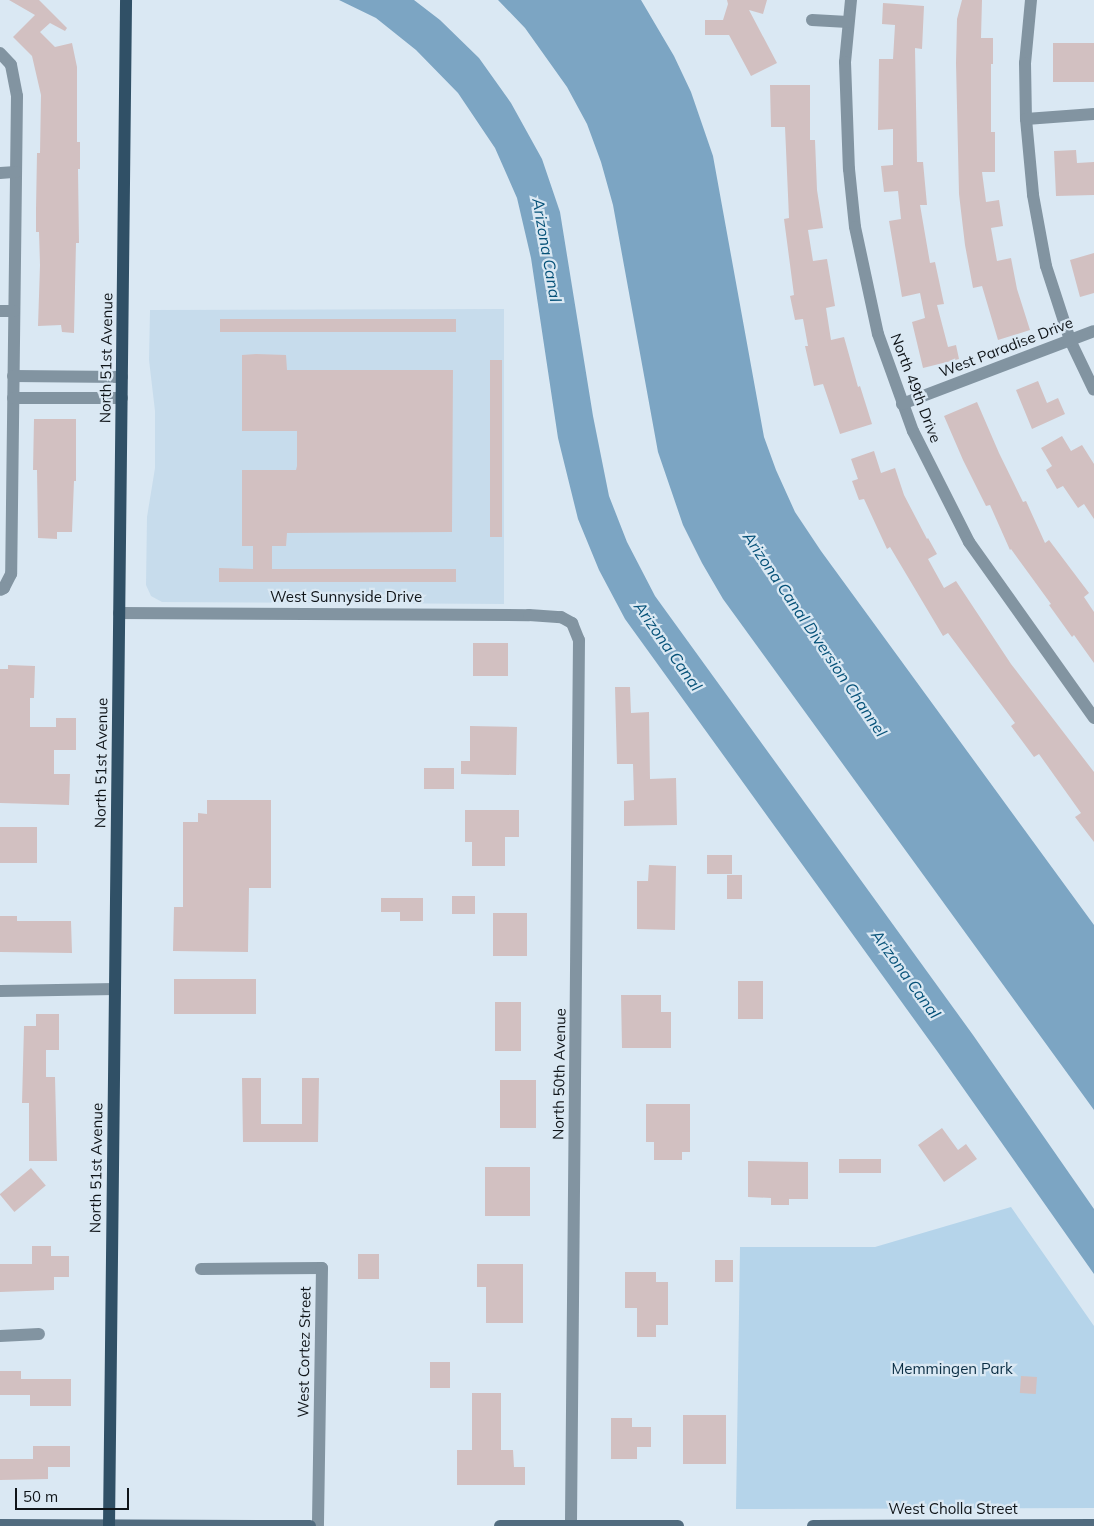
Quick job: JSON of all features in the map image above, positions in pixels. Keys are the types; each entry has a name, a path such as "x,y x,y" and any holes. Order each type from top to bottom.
{"main road":[{"name":"North 51st Avenue","path":"109,1526 126,0"}],"street":[{"name":"North 49th Drive","path":"851,0 845,62 846,112 855,228 878,334 902,404 932,470 969,542 1094,718"},
{"path":"1031,0 1025,64 1026,119 1033,195 1046,266 1070,340 1094,390"},
{"path":"812,20 848,22"},
{"path":"0,53 11,66 17,96 13,398 6,444 11,574 2,589"},
{"path":"1026,119 1094,114"},
{"path":"0,173 16,172"},
{"path":"0,310 14,311"},
{"name":"West Paradise Drive","path":"902,404 1094,330"},
{"path":"13,376 122,377"},
{"path":"13,398 122,398"},
{"name":"West Sunnyside Drive","path":"119,613 504,614 561,617 572,623"},
{"name":"North 50th Avenue","path":"571,1526 579,640 572,623"},
{"path":"0,990 114,989"},
{"name":"West Cortez Street","path":"201,1269 322,1268 318,1526"},
{"path":"0,1336 39,1334"},
{"name":"West Cholla Street","path":"813,1526 1094,1525"},
{"path":"0,1526 310,1526"},
{"path":"500,1526 678,1526"}],"shaded area":[{"path":"504,309 504,604 162,602 151,596 146,585 147,517 155,468 155,411 149,360 150,310"}],"green space":[{"name":"Memmingen Park","path":"1011,1207 1094,1326 1094,1508 736,1509 740,1247 875,1247"}],"water":[{"name":"Arizona Canal","path":"339,0 414,0 440,20 479,58 511,103 542,159 560,212 593,416 609,496 627,542 655,596 973,1035 1094,1209 1094,1274 937,1051 625,619 599,570 578,519 558,438 531,258 517,198 495,148 458,93 416,50 376,18"},
{"name":"Arizona Canal Diversion Channel","path":"498,0 641,0 674,56 691,92 713,156 764,437 776,470 795,512 821,551 1094,925 1094,1110 723,599 702,563 683,525 658,452 613,205 601,162 587,124 567,87 525,28"}],"building":[{"path":"9,0 39,0 67,28 65,31 50,23 40,32 55,47 72,43 77,67 77,142 80,142 80,169 78,169 79,243 76,243 74,333 62,332 61,325 38,326 40,265 39,232 36,232 36,209 37,153 40,153 41,95 32,56 13,37 35,15"},
{"path":"727,0 767,0 763,14 749,10 777,63 751,76 729,35 705,35 705,20 723,20 728,4"},
{"path":"962,0 982,0 981,38 993,38 991,132 995,132 995,172 982,172 986,202 999,200 1003,226 991,228 997,261 1011,258 1017,289 1030,330 998,340 982,286 973,288 965,245 959,194 956,63 957,19"},
{"path":"883,3 924,6 922,49 915,48 917,162 923,162 927,205 920,205 930,263 935,262 944,304 937,305 948,347 956,345 959,359 923,368 912,322 925,318 920,293 902,297 889,221 901,219 898,191 884,192 881,166 893,165 893,129 878,130 879,59 893,59 895,25 882,24"},
{"path":"1053,43 1094,43 1094,82 1053,82"},
{"path":"770,85 810,85 810,140 815,140 817,190 823,228 808,230 813,261 827,259 835,306 826,308 831,340 844,337 858,387 860,386 872,424 840,434 823,384 814,386 805,346 808,346 803,319 795,320 790,296 794,295 784,219 789,218 785,127 771,127"},
{"path":"1076,150 1077,163 1094,162 1094,195 1056,196 1054,151"},
{"path":"1094,253 1094,293 1080,297 1070,260"},
{"path":"220,319 456,319 456,332 220,332"},
{"path":"242,355 286,355 287,370 453,370 452,532 287,533 286,546 272,546 272,569 456,569 456,582 219,582 219,568 253,569 253,546 242,546 242,470 296,470 297,466 297,431 242,431"},
{"path":"490,360 502,360 502,537 490,537"},
{"path":"1038,381 1047,403 1058,398 1065,414 1032,429 1016,390"},
{"path":"977,402 999,453 1023,502 1026,501 1045,543 1049,540 1089,593 1084,597 1094,612 1094,663 1074,635 1072,637 1049,605 1051,604 1010,550 990,505 986,506 963,460 944,416"},
{"path":"34,419 76,419 76,481 74,481 72,532 57,532 57,539 38,538 37,470 33,470"},
{"path":"1062,436 1071,451 1082,445 1094,464 1094,519 1084,504 1078,508 1063,486 1057,489 1046,470 1052,466 1041,448"},
{"path":"874,451 881,473 895,468 904,495 937,554 928,559 944,588 956,581 1011,664 1094,772 1094,842 1075,817 1081,813 1039,754 1034,757 1011,726 1015,723 948,633 943,636 890,547 887,549 864,499 859,500 852,481 858,479 851,459"},
{"path":"473,643 508,643 508,676 473,676"},
{"path":"8,665 35,666 34,698 30,698 30,727 56,727 56,718 76,718 76,750 54,750 54,774 70,774 69,805 0,803 0,669 8,669"},
{"path":"615,687 630,687 631,713 649,712 650,779 676,778 677,825 624,826 624,801 634,800 633,764 617,764"},
{"path":"470,726 517,727 516,775 461,774 461,761 470,761"},
{"path":"424,768 454,768 454,789 424,789"},
{"path":"207,800 271,800 271,888 249,888 248,952 173,951 174,907 183,907 183,822 198,822 198,813 207,814"},
{"path":"465,810 519,810 519,837 505,837 505,866 472,866 472,842 465,842"},
{"path":"0,827 37,827 37,863 0,863"},
{"path":"707,855 732,855 732,874 707,874"},
{"path":"649,865 676,866 675,930 637,929 637,881 648,881"},
{"path":"727,875 742,875 742,899 727,899"},
{"path":"452,896 475,896 475,914 452,914"},
{"path":"381,898 423,898 423,921 400,921 400,912 381,912"},
{"path":"493,913 527,913 527,956 493,956"},
{"path":"0,916 17,916 17,921 71,921 72,953 0,952"},
{"path":"174,979 256,979 256,1014 174,1014"},
{"path":"738,981 763,981 763,1019 738,1019"},
{"path":"621,995 661,995 661,1012 671,1012 671,1048 622,1048"},
{"path":"495,1002 521,1002 521,1051 495,1051"},
{"path":"36,1014 59,1014 59,1050 46,1050 46,1077 55,1077 57,1161 29,1161 29,1103 22,1103 24,1026 36,1026"},
{"path":"242,1078 261,1078 261,1124 302,1124 302,1078 319,1078 318,1142 243,1142"},
{"path":"500,1080 536,1080 536,1128 500,1128"},
{"path":"646,1104 690,1104 690,1152 682,1152 682,1160 654,1160 654,1142 646,1142"},
{"path":"942,1128 958,1150 966,1144 977,1159 944,1182 918,1145"},
{"path":"839,1159 881,1159 881,1173 839,1173"},
{"path":"748,1161 808,1162 808,1199 789,1199 789,1205 771,1205 771,1198 748,1197"},
{"path":"485,1167 530,1167 530,1216 485,1216"},
{"path":"31,1168 46,1186 14,1212 0,1194"},
{"path":"32,1246 51,1246 51,1256 69,1256 69,1277 54,1277 54,1290 0,1292 0,1264 32,1264"},
{"path":"358,1254 379,1254 379,1279 358,1279"},
{"path":"715,1260 733,1260 733,1282 715,1282"},
{"path":"477,1264 523,1264 523,1323 486,1323 486,1287 477,1287"},
{"path":"625,1272 656,1272 656,1282 668,1282 668,1325 656,1325 656,1337 637,1337 637,1308 625,1308"},
{"path":"430,1362 450,1362 450,1388 430,1388"},
{"path":"0,1371 21,1371 21,1379 71,1379 71,1406 30,1406 30,1395 0,1395"},
{"path":"1021,1376 1037,1377 1036,1394 1020,1393"},
{"path":"472,1393 501,1393 501,1450 513,1450 514,1467 525,1467 525,1485 457,1485 457,1450 472,1450"},
{"path":"683,1415 726,1415 726,1464 683,1464"},
{"path":"611,1418 632,1418 632,1427 651,1427 651,1447 637,1447 637,1459 611,1459"},
{"path":"33,1446 70,1446 70,1467 48,1467 48,1479 0,1480 0,1459 33,1459"}]}
